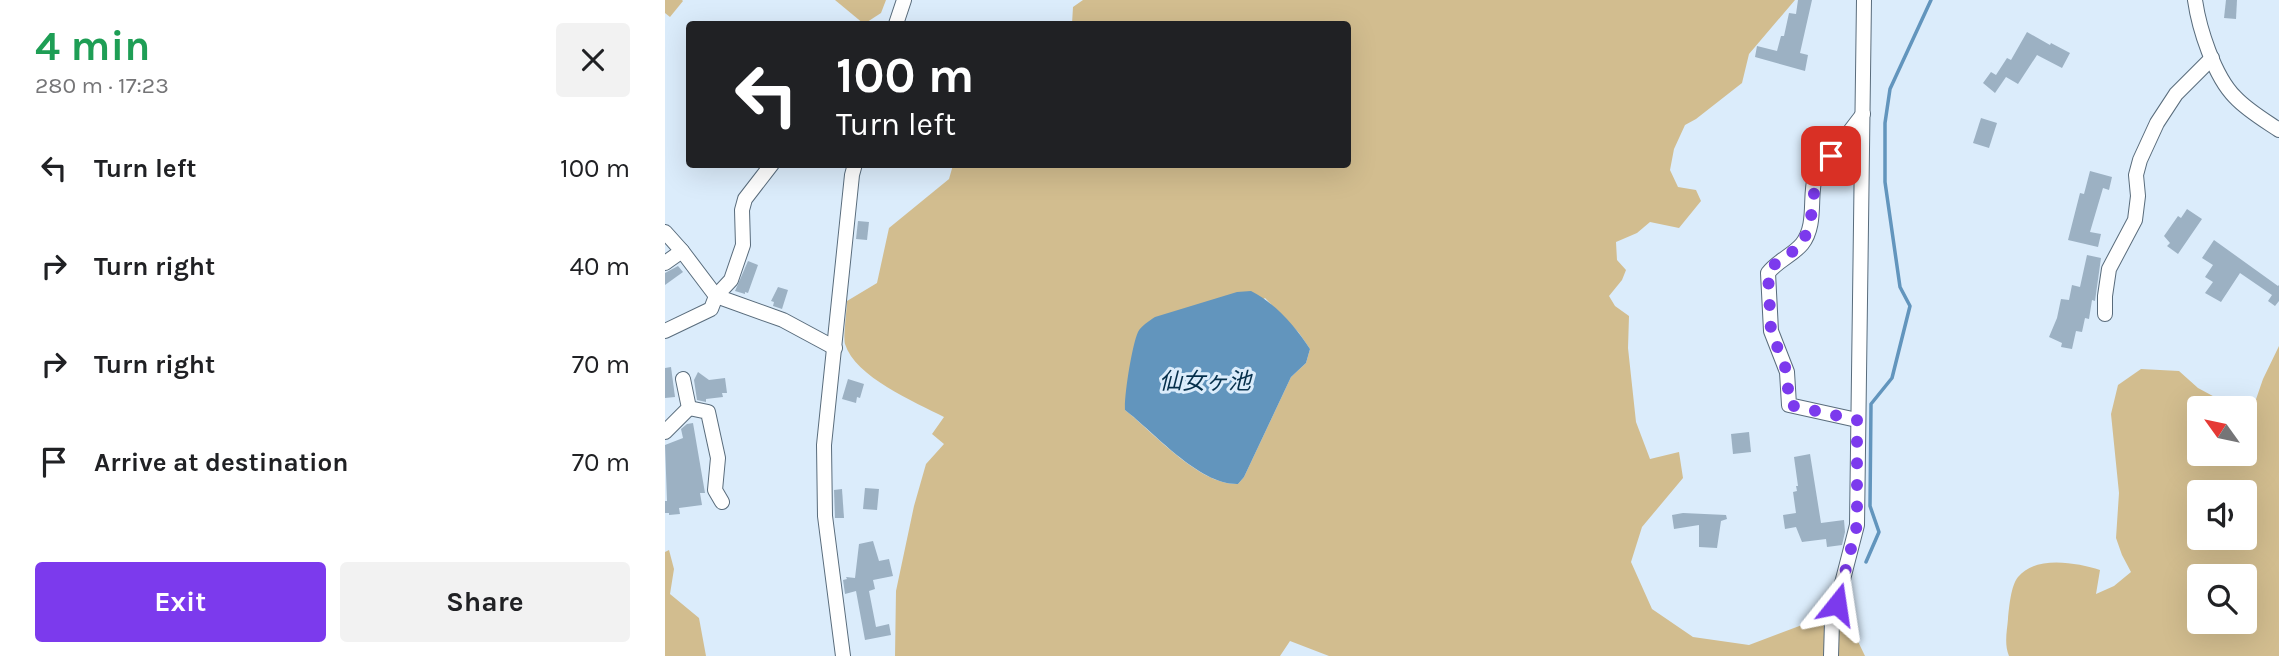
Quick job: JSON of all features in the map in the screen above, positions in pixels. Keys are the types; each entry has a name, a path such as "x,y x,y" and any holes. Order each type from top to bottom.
{"street":[{"path":"897,21 904,0"},
{"path":"1831,656 1832,622 1857,525 1864,0"},
{"path":"2196,0 2197,13 2212,58 2233,95 2279,130"},
{"path":"2105,314 2109,269 2135,219 2138,197 2136,175 2140,160 2176,94 2212,58"},
{"path":"1857,420 1789,411 1787,372 1771,331 1768,273 1775,264 1803,244 1813,209 1815,177 1863,114"},
{"path":"665,331 711,309 716,296 731,280 743,245 742,209 745,199 769,168"},
{"path":"843,656 825,516 824,445 854,168"},
{"path":"665,232 716,296 783,320 835,348"},
{"path":"665,263 682,251"},
{"path":"683,379 689,408"},
{"path":"665,432 689,408"},
{"path":"689,408 708,412 718,458 715,489 722,502"}],"shaded area":[{"path":"665,0 683,1 670,17 665,13"},
{"path":"835,0 886,0 881,13 869,21 860,21"},
{"path":"1083,0 1795,0 1749,54 1742,83 1685,125 1674,149 1670,170 1678,187 1696,190 1701,201 1679,228 1650,222 1637,233 1616,242 1617,260 1626,270 1622,280 1609,296 1615,306 1629,316 1628,348 1636,422 1650,459 1679,452 1683,478 1642,527 1631,562 1652,609 1693,637 1749,645 1810,622 1852,629 1865,656 1329,656 1290,641 1280,656 895,656 896,591 926,464 944,444 932,434 944,417 873,378 851,356 845,344 847,301 877,283 889,228 949,179 952,168 1351,168 1351,21 1072,21 1073,7","holes":["1265,298 1299,333 1310,349 1306,363 1291,377 1244,477 1238,484 1223,482 1193,467 1125,410"]},
{"path":"2279,346 2279,656 2009,656 2006,638 2011,597 2018,577 2026,570 2046,563 2057,563 2100,570 2096,594 2114,586 2131,572 2116,538 2119,493 2111,414 2118,385 2141,369 2179,371 2198,388 2213,396 2187,396 2187,466 2257,466 2257,396"},
{"path":"669,550 674,569 670,594 699,618 706,656 665,656 665,552"}],"water":[{"name":"仙女ヶ池","path":"1251,291 1284,316 1310,349 1306,363 1291,377 1244,477 1238,484 1223,482 1193,467 1125,410 1125,403 1133,348 1143,326 1155,317 1237,292"}],"building":[{"path":"1798,0 1812,0 1800,53 1808,55 1805,71 1755,57 1757,46 1777,51 1781,36 1784,36 1789,13 1796,14"},
{"path":"2226,0 2237,0 2236,19 2224,18"},
{"path":"2027,32 2070,53 2062,68 2037,55 2018,84 2006,77 1995,93 1983,83 1991,72 1996,75 2007,58 2011,60"},
{"path":"1981,118 1997,123 1989,148 1973,143"},
{"path":"2090,171 2112,177 2109,190 2103,188 2090,232 2101,234 2098,247 2068,240 2080,193 2084,194"},
{"path":"2187,209 2202,219 2178,254 2167,246 2170,243 2164,236 2178,216 2181,218"},
{"path":"858,221 869,222 867,240 856,239"},
{"path":"2214,240 2279,285 2279,301 2275,306 2268,301 2272,295 2240,273 2221,302 2205,293 2213,282 2205,277 2213,265 2202,258"},
{"path":"2087,255 2101,258 2095,301 2092,300 2089,319 2085,318 2082,332 2076,331 2072,349 2061,347 2062,343 2049,337 2061,299 2069,300 2072,285 2080,287"},
{"path":"748,261 758,265 748,293 745,294 735,291"},
{"path":"678,266 683,272 665,285 665,273"},
{"path":"778,287 788,290 782,309 773,306 774,302 771,301"},
{"path":"671,367 675,397 665,398 665,368"},
{"path":"698,372 709,380 725,378 727,393 722,393 723,397 706,399 706,402 697,400 694,380"},
{"path":"848,379 864,384 856,403 842,399"},
{"path":"693,423 705,493 700,493 702,505 679,508 680,514 669,515 665,513 665,445 683,438 681,429"},
{"path":"1749,432 1751,452 1733,454 1731,434"},
{"path":"1810,454 1821,523 1844,520 1842,545 1827,547 1826,539 1802,542 1796,527 1785,529 1783,515 1796,513 1793,492 1797,491 1798,486 1794,457"},
{"path":"865,488 879,489 877,510 863,509"},
{"path":"842,489 844,518 835,518 834,490"},
{"path":"1672,515 1726,515 1727,519 1721,521 1717,548 1699,547 1699,525 1674,529"},
{"path":"873,541 879,561 889,559 893,576 873,580 875,589 869,591 876,627 889,624 891,635 865,640 856,591 845,594 843,580 847,579 846,577 855,578 859,544"}],"waterway":[{"path":"1866,562 1879,532 1870,506 1871,404 1892,378 1910,306 1900,287 1885,182 1885,123 1890,89 1931,0"}],"route":[{"path":"1831,156 1815,177 1813,209 1803,244 1775,264 1768,273 1771,331 1787,372 1789,405 1857,420 1857,525 1837,604"}]}
